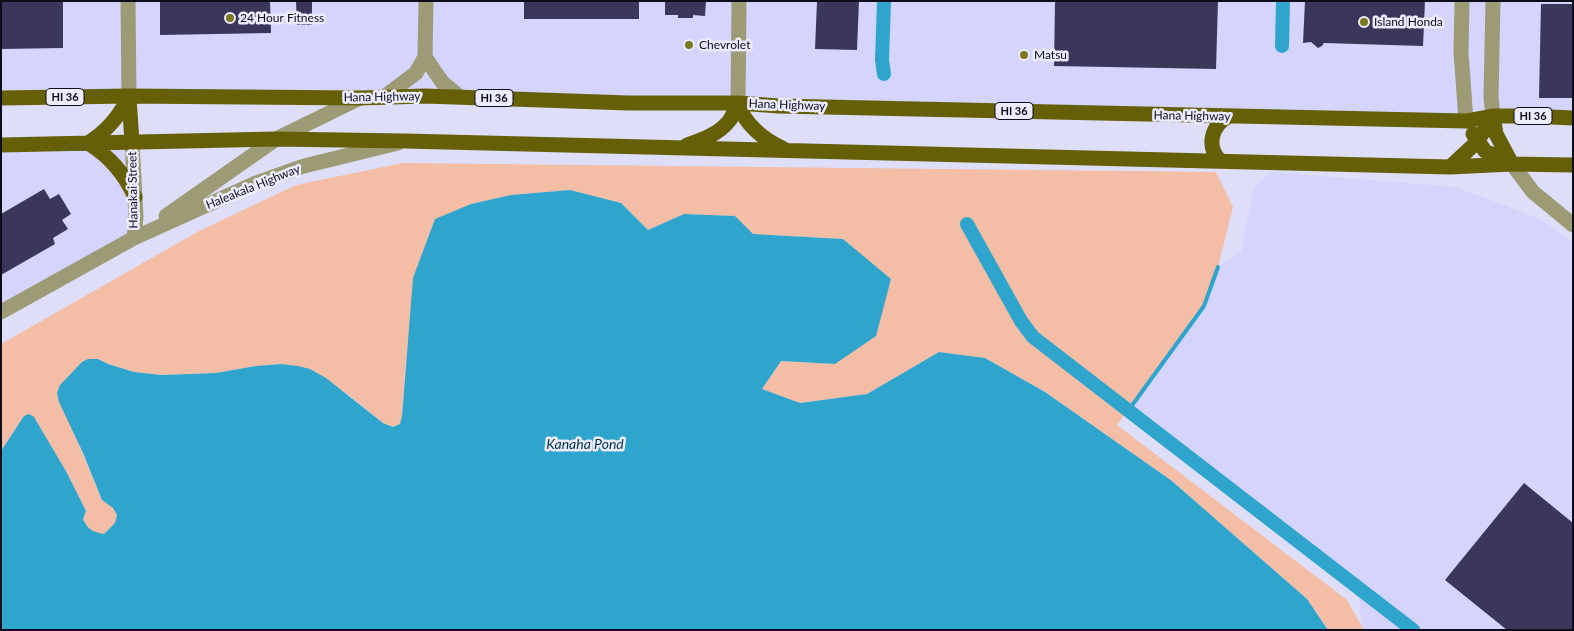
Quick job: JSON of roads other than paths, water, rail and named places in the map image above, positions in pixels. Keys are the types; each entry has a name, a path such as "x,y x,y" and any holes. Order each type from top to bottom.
{"main road":[{"name":"Hana Highway","path":"1,98 129,96 360,98 425,96 628,103 738,103 779,106 1466,121 1493,116 1573,118"},
{"path":"129,96 132,142"},
{"path":"88,143 113,123 129,96"},
{"path":"676,148 699,141 719,130 730,121 738,103"},
{"path":"738,103 740,111 757,131 769,141 787,150"},
{"path":"1220,161 1213,151 1212,138 1216,126 1228,116"},
{"path":"1450,167 1477,142 1493,116"},
{"path":"1493,116 1496,134 1512,164"},
{"path":"1466,121 1477,142 1486,151 1512,164"},
{"path":"1,145 276,140 405,141 1450,167 1512,164 1573,165"},
{"path":"88,143 99,149 116,166 127,180 135,197"}],"street":[{"path":"128,1 129,96"},
{"path":"384,97 406,83 416,73 425,57 426,1"},
{"path":"738,103 740,1"},
{"path":"1462,1 1461,52 1466,121"},
{"path":"1493,1 1491,97 1493,116"},
{"path":"425,57 442,82 460,97"},
{"name":"Haleakala Highway","path":"134,238 276,140 360,98"},
{"name":"Haleakala Highway","path":"1,312 134,238 256,183 304,166 405,141"},
{"name":"Hanakai Street","path":"132,142 136,217 134,238"},
{"path":"1512,164 1533,192 1573,225"}],"water":[{"name":"Kanaha Pond","path":"570,190 621,203 648,230 684,214 735,216 753,234 843,239 891,279 876,336 835,364 781,361 762,389 800,403 867,394 939,352 985,358 1045,392 1172,481 1307,599 1328,630 1,630 1,451 24,416 29,414 34,417 67,473 86,511 83,519 87,526 94,531 104,534 115,523 117,515 113,508 102,500 59,402 57,393 60,385 82,362 88,359 98,359 134,372 161,375 216,373 281,364 298,366 310,369 326,378 383,423 393,427 400,424 402,416 413,278 435,219 471,204 511,195"}],"waterway":[{"path":"884,1 882,60 884,74"},
{"path":"1282,46 1283,1"},
{"path":"967,224 1021,321 1033,337 1413,630"},
{"path":"1128,411 1204,306 1218,267"}],"place":[{"name":"24 Hour Fitness","path":"230,18"},
{"name":"Island Honda","path":"1364,22"},
{"name":"Chevrolet","path":"689,45"},
{"name":"Matsu","path":"1024,55"}]}
